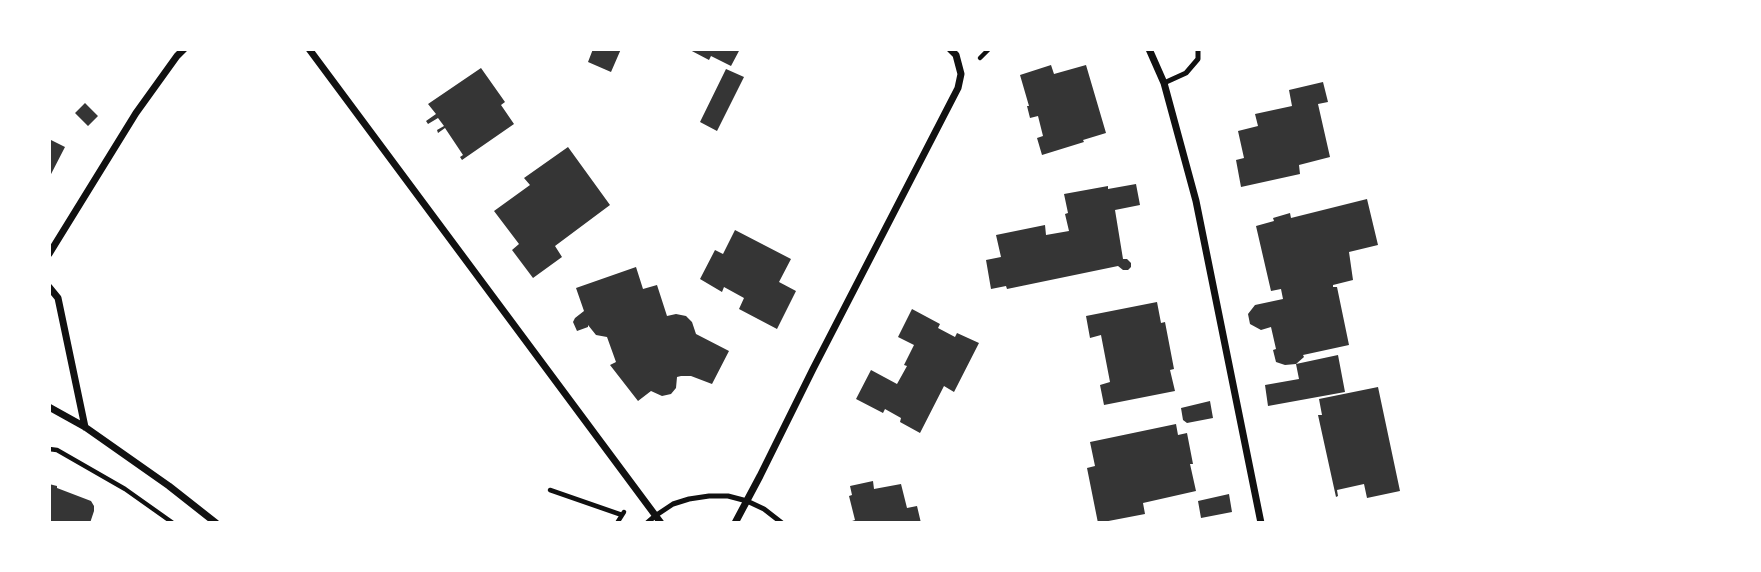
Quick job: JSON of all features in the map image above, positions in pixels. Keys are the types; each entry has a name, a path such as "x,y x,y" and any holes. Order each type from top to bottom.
{"street":[{"path":"49,254 136,113 184,49"},
{"path":"309,49 661,523"},
{"path":"735,523 958,88 961,74 956,55 950,49"},
{"path":"1149,49 1164,83 1196,201 1261,523"},
{"path":"49,288 58,298 85,427"},
{"path":"49,407 85,427 216,523"}],"lane":[{"path":"1164,83 1186,73 1198,59 1198,49"},
{"path":"647,523 673,505 709,496 728,496 747,501 764,509 782,523"}],"path":[{"path":"49,449 57,450 125,489 173,523"},
{"path":"550,490 622,515"},
{"path":"617,523 626,510"}],"building":[{"path":"593,49 621,49 611,72 588,62"},
{"path":"688,49 740,49 731,66 711,56 709,60"},
{"path":"1051,65 1054,74 1086,65 1106,133 1042,155 1037,138 1043,136 1038,116 1030,118 1020,75"},
{"path":"481,68 505,102 501,105 514,124 462,160 460,157 463,155 445,128 438,133 437,130 444,126 438,118 428,124 426,121 436,114 428,104"},
{"path":"726,69 744,77 717,131 700,122"},
{"path":"1323,82 1328,102 1318,104 1330,157 1299,165 1300,174 1241,187 1236,160 1244,158 1238,131 1258,126 1255,114 1292,106 1289,90"},
{"path":"85,103 98,116 88,126 75,113"},
{"path":"49,139 65,147 49,178"},
{"path":"568,147 610,205 555,246 562,257 533,278 512,250 519,244 494,211 530,185 524,178"},
{"path":"1136,184 1140,205 1115,210 1123,259 1131,263 1128,270 1118,266 1007,289 1006,286 991,289 986,260 1001,257 996,235 1045,225 1046,235 1069,231 1064,194"},
{"path":"1367,199 1378,245 1349,252 1353,280 1333,285 1337,287 1349,345 1303,355 1296,364 1276,362 1271,327 1261,330 1250,324 1248,314 1255,305 1283,299 1281,289 1271,291 1256,226 1290,213 1291,218"},
{"path":"735,230 791,259 779,282 796,291 777,329 739,309 744,298 724,287 722,292 700,279 715,250 723,254"},
{"path":"636,267 643,289 657,285 667,316 686,316 692,322 696,334 729,351 712,384 691,376 681,376 677,377 676,388 671,394 662,396 651,391 638,401 610,365 616,362 607,337 596,335 588,325 577,331 573,322 584,311 576,288"},
{"path":"1157,302 1161,323 1165,322 1174,369 1170,370 1175,391 1104,405 1100,385 1110,382 1101,335 1090,338 1086,316"},
{"path":"912,309 940,324 938,328 955,337 957,333 979,343 954,392 944,386 920,433 900,422 901,418 885,409 883,413 856,399 871,370 897,384 914,345 898,337"},
{"path":"1338,355 1345,392 1268,406 1265,385 1299,379 1296,364"},
{"path":"1378,387 1400,491 1367,498 1364,484 1337,490 1336,497 1318,415 1322,415 1319,399"},
{"path":"1210,401 1213,418 1187,423 1183,420 1181,408"},
{"path":"1176,424 1178,435 1187,433 1196,491 1143,503 1145,514 1098,523 1087,468 1095,466 1090,442"},
{"path":"873,481 874,489 901,484 907,508 917,506 921,523 846,523 855,520 849,496 852,495 850,486"},
{"path":"49,484 91,501 94,511 90,523 49,523"},
{"path":"1229,494 1232,512 1201,518 1198,501"}]}
